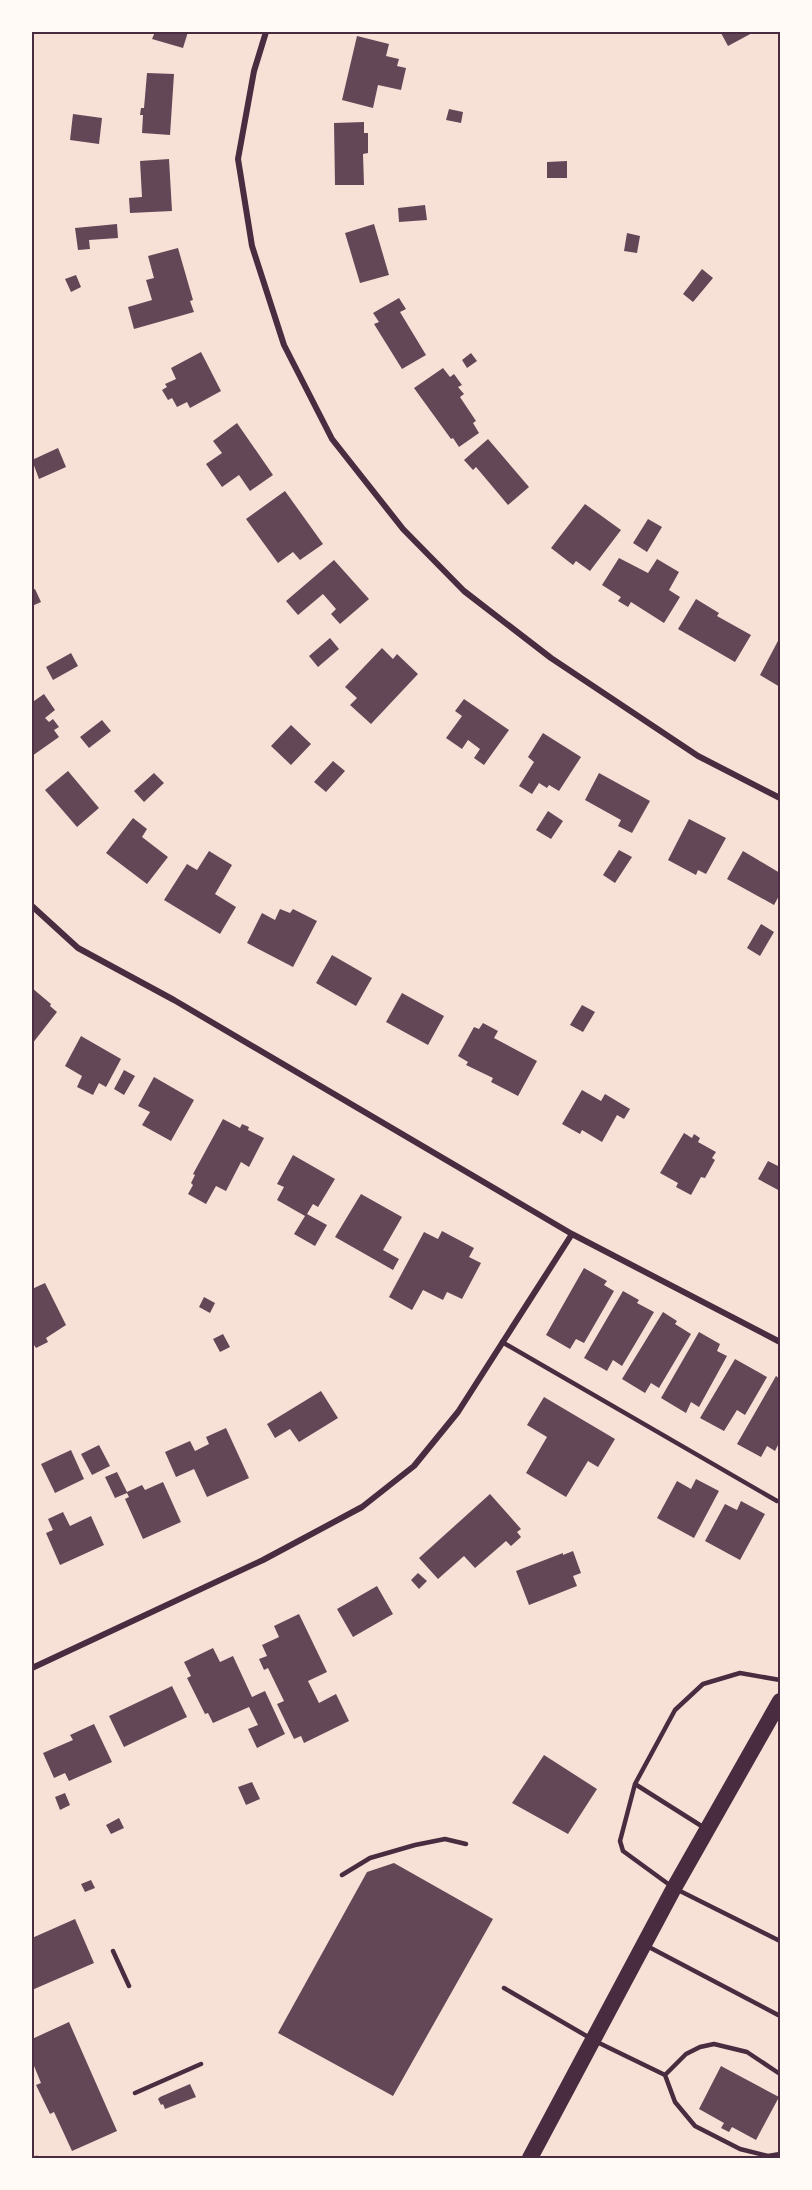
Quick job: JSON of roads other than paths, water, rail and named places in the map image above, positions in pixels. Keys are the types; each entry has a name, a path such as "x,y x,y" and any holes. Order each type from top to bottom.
{"highway":[{"path":"530,2158 674,1888 780,1701"}],"street":[{"path":"266,32 254,71 238,159 252,246 284,345 333,439 402,529 464,591 551,658 698,756 780,798"},
{"path":"32,906 78,948 174,1000 572,1234 780,1342"},
{"path":"32,1668 263,1560 362,1507 414,1466 458,1412 572,1234"}],"lane":[{"path":"502,1342 777,1501"},
{"path":"780,1680 740,1673 703,1684 675,1710 635,1784 621,1841 623,1851 674,1888 780,1941"},
{"path":"635,1784 707,1830"},
{"path":"342,1875 370,1858 415,1845 445,1839 466,1844"},
{"path":"645,1945 780,2016"},
{"path":"113,1951 129,1986"},
{"path":"504,1988 594,2040 664,2075 675,2102 695,2126 740,2150 768,2156 780,2154"},
{"path":"664,2075 686,2054 700,2047 714,2044 747,2052 780,2074"},
{"path":"135,2093 201,2064"}]}
